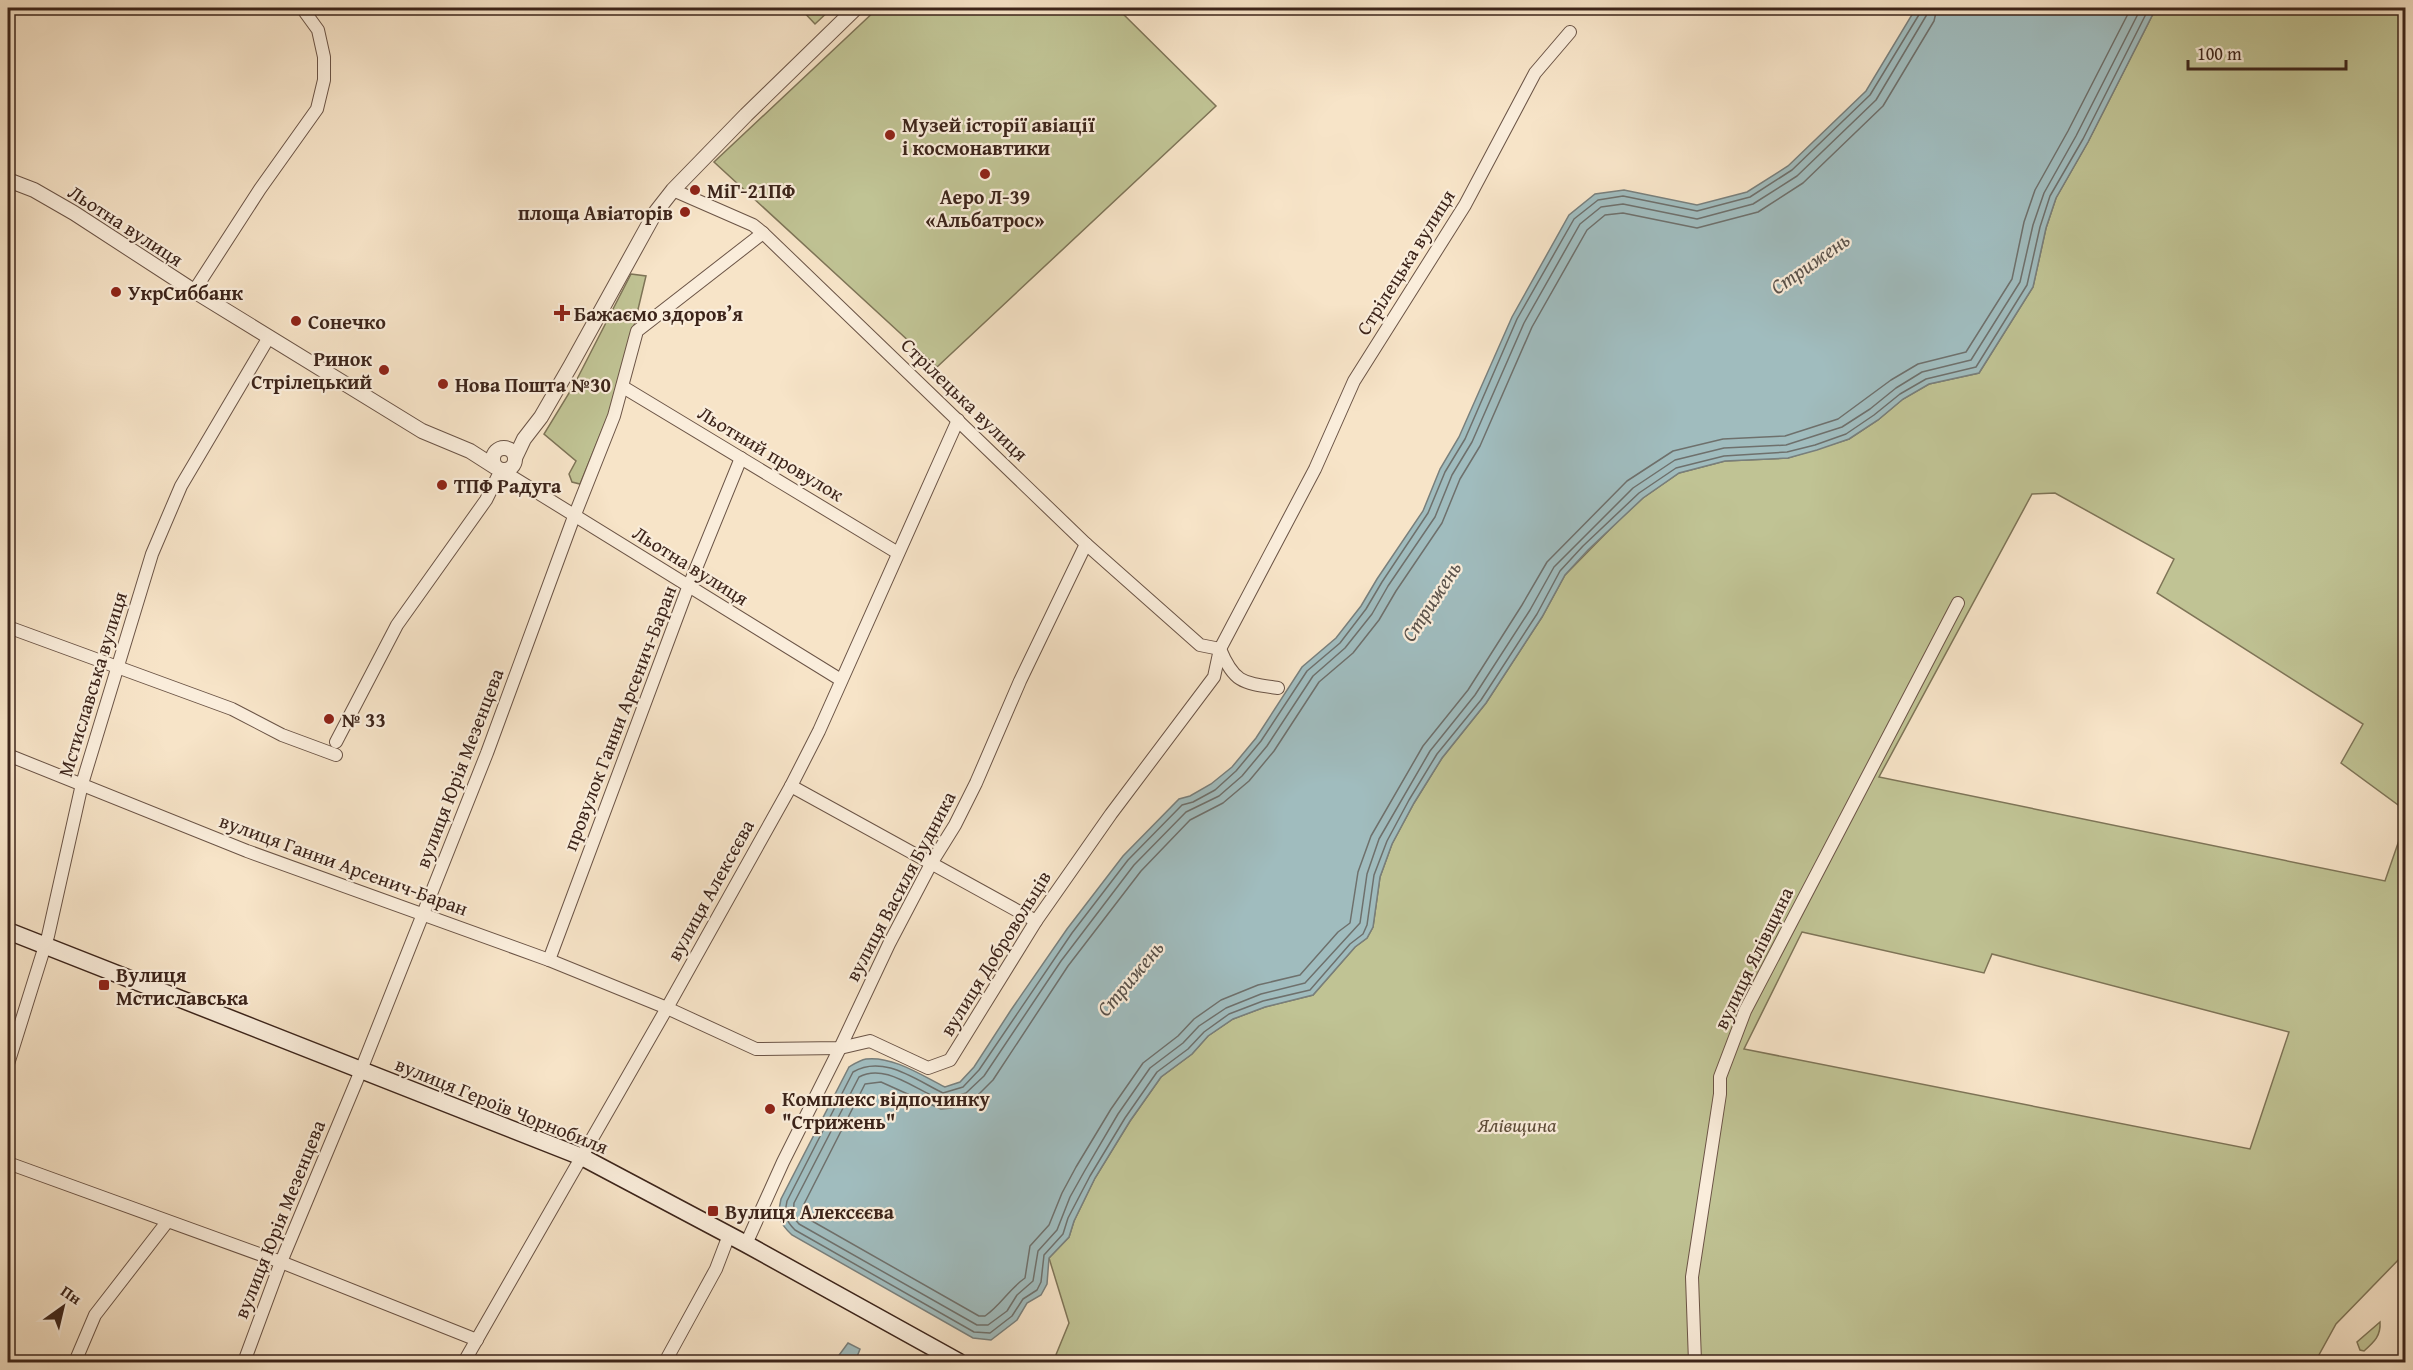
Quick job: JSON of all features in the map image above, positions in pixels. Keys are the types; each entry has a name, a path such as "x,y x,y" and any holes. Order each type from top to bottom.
{"main road":[{"name":"вулиця Героїв Чорнобиля","path":"8,931 582,1157 746,1244 959,1362"}],"street":[{"path":"194,291 260,189 317,109 324,80 324,57 318,30 302,8"},
{"path":"498,469 507,470 515,460 524,439 541,417 571,365 641,236 673,190 855,8"},
{"name":"Стрілецька вулиця","path":"673,190 753,225 763,233 1086,544 1200,645 1220,649 1315,469 1354,381 1465,204 1535,73 1570,32"},
{"name":"Льотна вулиця","path":"8,180 34,190 74,213 269,337 422,430 470,451 522,482 841,680"},
{"name":"вулиця Юрія Мезенцева","path":"244,1362 281,1262 487,753 623,387 637,331 763,233"},
{"name":"Мстиславська вулиця","path":"8,1064 45,946 82,784 152,554 182,486 269,337"},
{"name":"Льотний провулок","path":"623,387 898,554"},
{"name":"вулиця Алексєєва","path":"464,1362 791,786 819,730 958,420"},
{"name":"Льотна вулиця","path":"470,451 501,448 524,439"},
{"path":"336,742 397,625 486,500 498,469 492,457 501,448 512,451 522,482"},
{"name":"провулок Ганни Арсенич-Баран","path":"549,960 689,587 741,458"},
{"name":"вулиця Василя Будника","path":"746,1244 783,1162 889,944 932,862 956,825 1020,681 1086,544"},
{"name":"вулиця Ялівщина","path":"1695,1362 1692,1278 1722,1066 1745,1011 1958,603"},
{"path":"8,627 232,709 282,735 336,755"},
{"path":"1220,649 1229,670 1247,683 1278,688"},
{"name":"вулиця Добровольців","path":"667,1008 756,1049 840,1048 870,1041 928,1068 950,1060 1036,921 1110,814 1215,677 1220,649"},
{"name":"вулиця Ганни Арсенич-Баран","path":"8,755 247,851 424,913 667,1008"},
{"path":"791,786 1036,921"},
{"path":"8,1162 281,1262 477,1340"},
{"path":"75,1362 95,1315 167,1222"},
{"path":"665,1362 716,1269 729,1235"}],"green space":[{"path":"800,8 832,8 815,24"},
{"path":"878,8 1117,8 1216,106 937,367 714,162"},
{"name":"Ялівщина","path":"2156,8 2405,8 2405,810 2341,763 2363,724 2157,593 2174,559 2055,493 2032,494 1879,777 2385,881 2405,823 2405,1253 2336,1324 2315,1362 1053,1362 1069,1323 1049,1258 1069,1237 1074,1221 1095,1178 1130,1121 1161,1077 1192,1054 1208,1036 1233,1019 1265,1007 1313,995 1355,947 1367,938 1373,927 1380,877 1392,844 1414,803 1442,758 1486,703 1542,617 1565,575 1643,498 1679,473 1725,461 1788,458 1849,439 1878,420 1903,399 1929,384 1979,373 2033,287 2046,228 2056,198 2088,142","holes":["1802,932 1984,973 1992,954 2289,1032 2250,1149 1744,1049"]},
{"path":"631,274 646,276 619,389 580,484 572,482 569,474 576,461 544,434 574,385"},
{"path":"2380,1322 2379,1331 2371,1345 2364,1351 2360,1350 2357,1342"}],"water":[{"name":"Стрижень","path":"1916,8 2156,8 2088,142 2056,198 2046,228 2033,287 1979,373 1929,384 1903,399 1878,420 1849,439 1817,450 1788,458 1725,461 1679,473 1643,498 1588,550 1565,575 1542,617 1486,703 1442,758 1414,803 1392,844 1380,877 1373,927 1367,938 1355,947 1313,995 1265,1007 1233,1019 1208,1036 1192,1054 1161,1077 1130,1121 1095,1178 1074,1221 1069,1237 1049,1258 1047,1284 1041,1295 1027,1303 1017,1320 991,1340 973,1338 792,1235 780,1219 781,1199 849,1067 864,1060 886,1060 907,1067 945,1087 960,1082 974,1067 1067,929 1123,856 1179,799 1190,796 1211,784 1232,767 1256,738 1302,667 1336,638 1361,606 1423,511 1440,469 1459,437 1512,317 1569,215 1595,194 1624,190 1697,205 1747,192 1788,166 1866,91"},
{"path":"848,1343 860,1349 855,1362 834,1362"}],"place":[{"name":"Музей історії авіації і космонавтики","path":"890,135"},
{"name":"Аеро Л-39 «Альбатрос»","path":"985,174"},
{"name":"МіГ-21ПФ","path":"695,190"},
{"name":"площа Авіаторів","path":"685,212"},
{"name":"УкрСиббанк","path":"116,292"},
{"name":"Бажаємо здоров’я","path":"562,313"},
{"name":"Сонечко","path":"296,321"},
{"name":"Ринок Стрілецький","path":"384,370"},
{"name":"Нова Пошта №30","path":"443,384"},
{"name":"ТПФ Радуга","path":"442,485"},
{"name":"№ 33","path":"329,719"},
{"name":"Вулиця Мстиславська","path":"104,985"},
{"name":"Комплекс відпочинку \"Стрижень\"","path":"770,1109"},
{"name":"Вулиця Алексєєва","path":"713,1211"}]}
